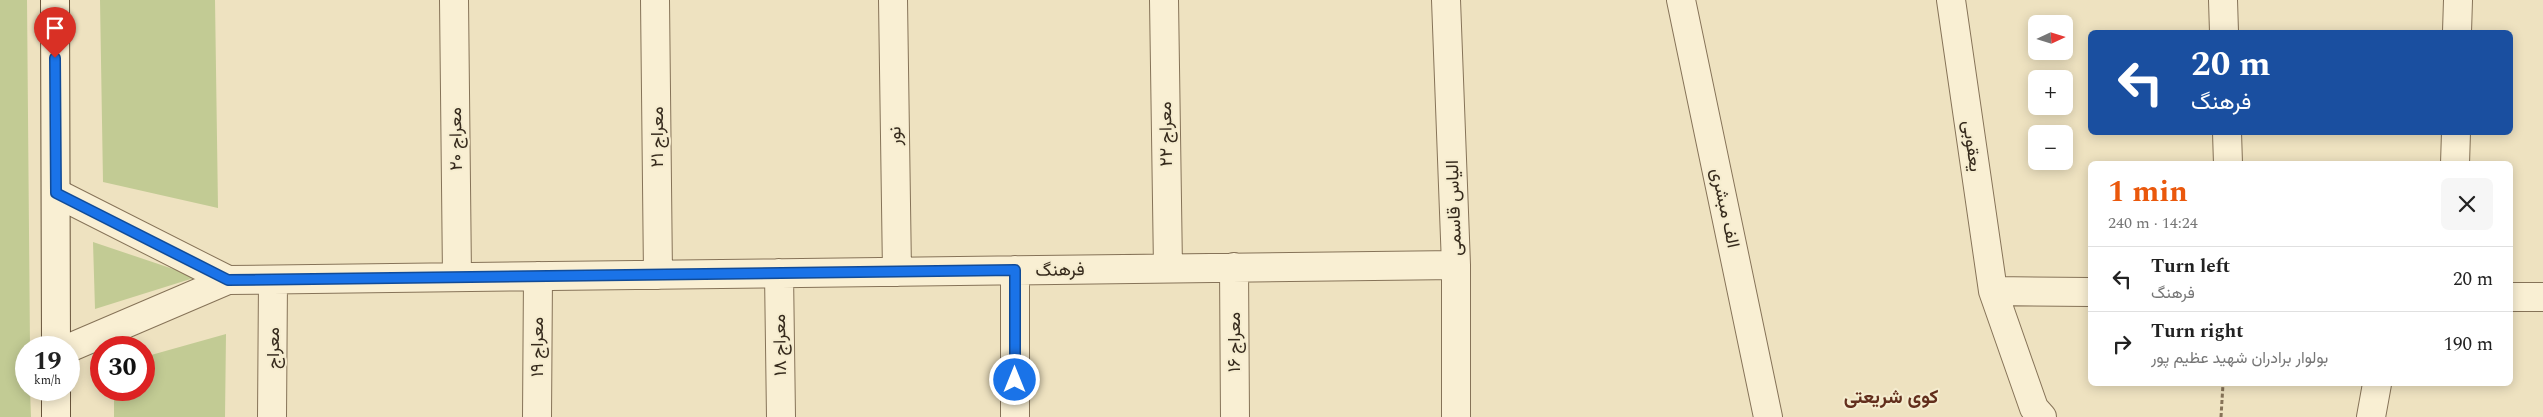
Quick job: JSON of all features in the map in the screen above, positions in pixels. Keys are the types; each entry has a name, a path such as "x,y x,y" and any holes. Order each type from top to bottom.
{"street":[{"path":"55,0 56,336"},
{"name":"معراج ۲۰","path":"454,0 457,277"},
{"name":"معراج ۲۱","path":"655,0 658,275"},
{"name":"نور","path":"893,0 897,272"},
{"name":"معراج ۲۲","path":"1164,0 1168,268"},
{"name":"الیاس قاسمی","path":"1446,0 1456,265 1456,417"},
{"name":"الف مبشری","path":"1682,0 1768,417"},
{"name":"یعقوبی","path":"1951,0 1993,291 2034,408 2042,417"},
{"path":"2223,0 2224,30"},
{"path":"2457,30 2458,0"},
{"path":"2227,135 2228,161"},
{"path":"2455,161 2456,135"},
{"name":"فرهنگ","path":"56,193 228,280 1456,265"},
{"name":"معراج ۱۶","path":"1234,267 1235,417"},
{"path":"1015,270 1016,417"},
{"name":"معراج ۱۸","path":"779,273 781,417"},
{"name":"معراج ۱۹","path":"537,417 538,276"},
{"path":"80,343 228,280"},
{"name":"معراج","path":"272,417 273,280"},
{"path":"1993,291 2088,292"},
{"path":"2513,297 2543,297"},
{"path":"2371,417 2377,386"},
{"path":"56,401 56,417"}],"path":[{"path":"2221,417 2224,386"}],"green space":[{"path":"0,0 27,0 30,336 15,336 15,401 30,401 31,417 0,417"},
{"path":"100,0 215,0 218,208 103,182"},
{"path":"93,242 197,277 95,309"},
{"path":"226,334 225,417 114,417 114,401 155,401 155,354"}],"district":[{"name":"کوی شریعتی","path":"1891,397"}],"route":[{"path":"55,58 56,193 228,280 1015,270 1015,380"}]}
